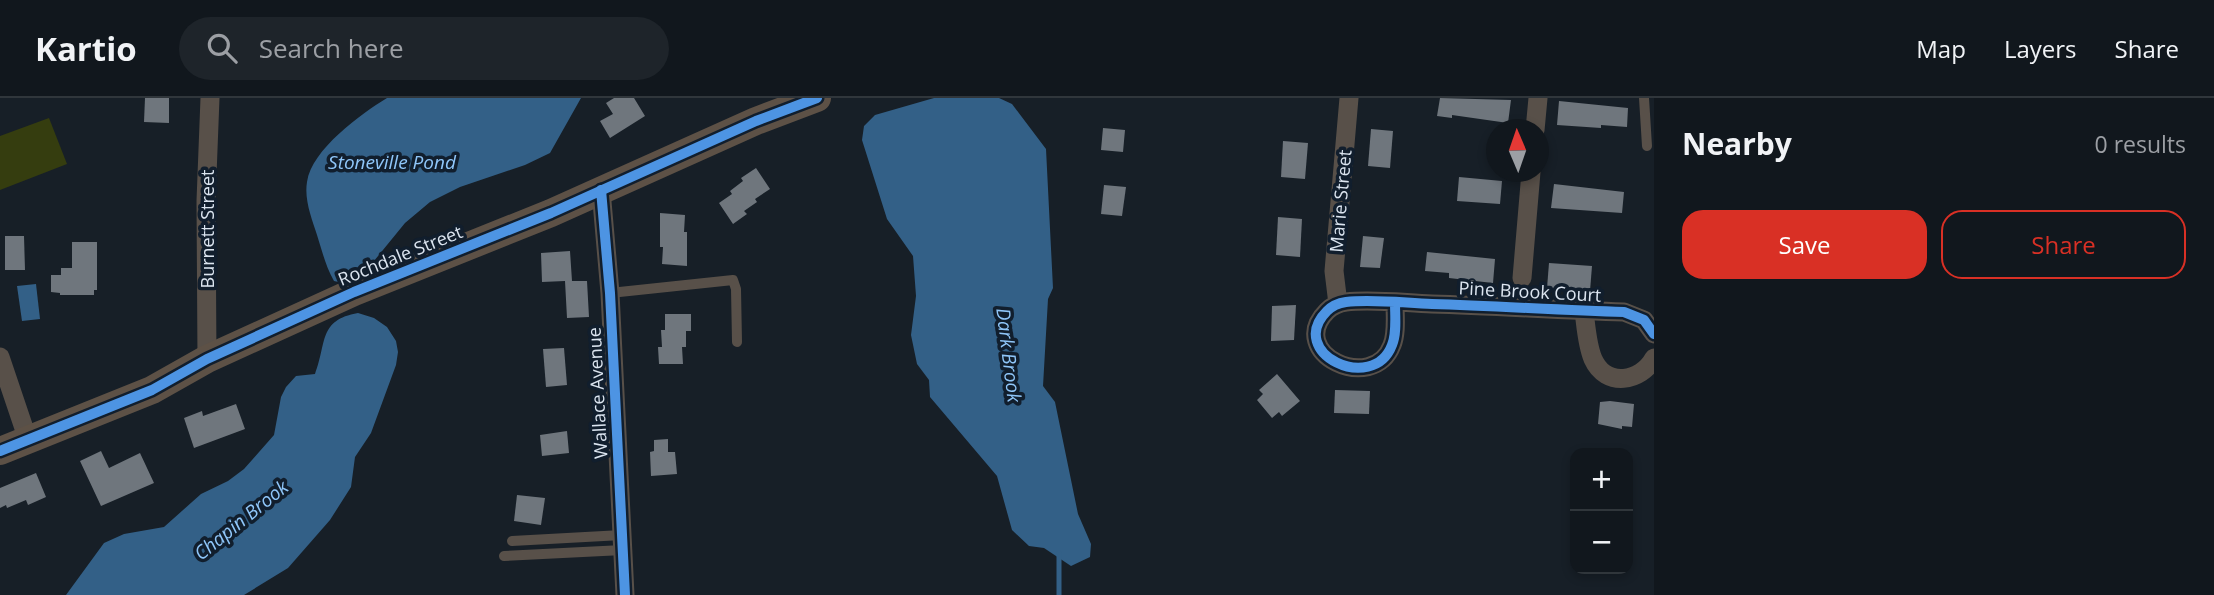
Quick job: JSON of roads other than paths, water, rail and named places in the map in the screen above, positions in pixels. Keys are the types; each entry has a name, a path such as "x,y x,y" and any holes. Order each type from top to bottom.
{"street":[{"name":"Burnett Street","path":"207,359 206,201 210,98"},
{"name":"Rochdale Street","path":"0,451 152,390 207,359 354,292 551,213 746,125 817,98"},
{"name":"Marie Street","path":"1338,304 1334,271 1349,98"},
{"path":"1536,119 1538,98"},
{"path":"1522,278 1530,182"},
{"name":"Wallace Avenue","path":"601,190 610,293 625,595"},
{"path":"1338,304 1323,317 1318,329 1318,343 1324,355 1335,363 1359,367 1379,362 1389,352 1394,340 1395,303"},
{"name":"Pine Brook Court","path":"1338,304 1395,303 1632,314 1644,320 1654,334"},
{"name":"Pine Brook Court","path":"1584,311 1592,356 1605,373 1618,379 1632,378 1645,370 1654,358"},
{"path":"0,357 28,440"}],"lane":[{"path":"1644,98 1647,146"},
{"path":"610,293 733,280 736,289 737,342"},
{"path":"512,541 622,543"},
{"path":"504,556 622,543"}],"water":[{"name":"Stoneville Pond","path":"387,98 581,98 550,153 525,165 460,187 430,202 405,223 365,272 343,283 334,281 324,259 309,209 307,182 318,157 328,145 364,113"},
{"path":"934,98 999,98 1012,104 1046,149 1053,288 1048,299 1043,386 1055,402 1078,514 1091,544 1090,557 1071,566 1044,548 1029,546 1012,530 997,476 930,397 929,380 917,364 911,335 916,296 913,256 887,219 862,140 864,126 875,115"},
{"path":"36,284 40,319 22,321 17,286"},
{"name":"Chapin Brook","path":"358,313 374,318 387,327 396,341 396,365 371,433 355,457 351,487 330,520 288,568 244,595 66,595 104,543 124,534 164,527 201,494 228,481 244,469 274,435 281,397 286,387 296,376 315,374 330,327 345,316"}],"waterway":[{"name":"Dark Brook","path":"1059,553 1059,595"}]}
